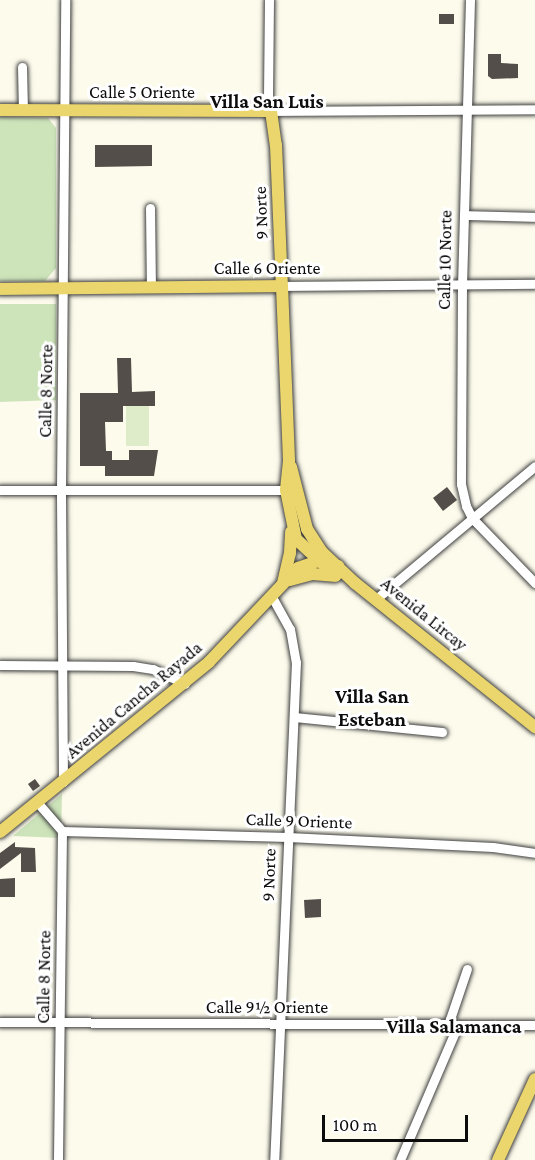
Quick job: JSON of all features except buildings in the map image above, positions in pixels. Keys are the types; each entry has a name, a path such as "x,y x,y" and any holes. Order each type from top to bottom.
{"main road":[{"name":"Calle 5 Oriente","path":"0,110 271,111"},
{"name":"9 Norte","path":"271,111 276,145 291,522"},
{"name":"Calle 6 Oriente","path":"0,289 282,286"},
{"name":"9 Norte","path":"291,490 303,518"},
{"path":"293,574 301,546 303,518"},
{"name":"Avenida Lircay","path":"303,518 317,545 337,572 376,599 535,727"},
{"path":"291,522 301,546 318,561 337,572"},
{"path":"282,586 290,553 291,522"},
{"name":"Avenida Cancha Rayada","path":"1,829 185,684 233,639 298,568 318,561"},
{"name":"Avenida Cancha Rayada","path":"282,586 303,575 337,572"},
{"path":"498,1160 535,1079"}],"street":[{"name":"Calle 8 Norte","path":"63,782 61,490 65,0"},
{"name":"9 Norte","path":"269,0 268,97 271,111"},
{"name":"Calle 10 Norte","path":"470,0 462,285 460,472 463,499 472,518"},
{"path":"22,67 23,110"},
{"name":"Calle 5 Oriente","path":"271,111 535,109"},
{"path":"150,208 151,288"},
{"path":"464,215 535,217"},
{"name":"Calle 6 Oriente","path":"282,286 535,284"},
{"path":"376,599 535,466"},
{"path":"0,490 291,490"},
{"path":"472,518 535,583"},
{"name":"9 Norte","path":"272,597 290,629 295,644 294,717 274,1160"},
{"path":"0,665 143,667 185,684"},
{"path":"294,717 442,732"},
{"path":"37,802 62,831"},
{"name":"Calle 8 Norte","path":"57,1160 62,831"},
{"name":"Calle 9 Oriente","path":"62,831 288,837 493,847 535,853"},
{"path":"400,1160 453,1025 467,969"},
{"name":"Calle 9½ Oriente","path":"0,1022 535,1025"}],"green space":[{"path":"0,117 48,118 56,128 56,268 45,281 0,281"},
{"path":"0,304 56,304 56,400 0,402"},
{"path":"126,406 149,406 149,446 126,446"},
{"path":"62,794 61,838 13,836"}],"district":[{"name":"Villa San Luis","path":"267,101"},
{"name":"Villa San Esteban","path":"372,708"},
{"name":"Villa Salamanca","path":"454,1026"}]}
